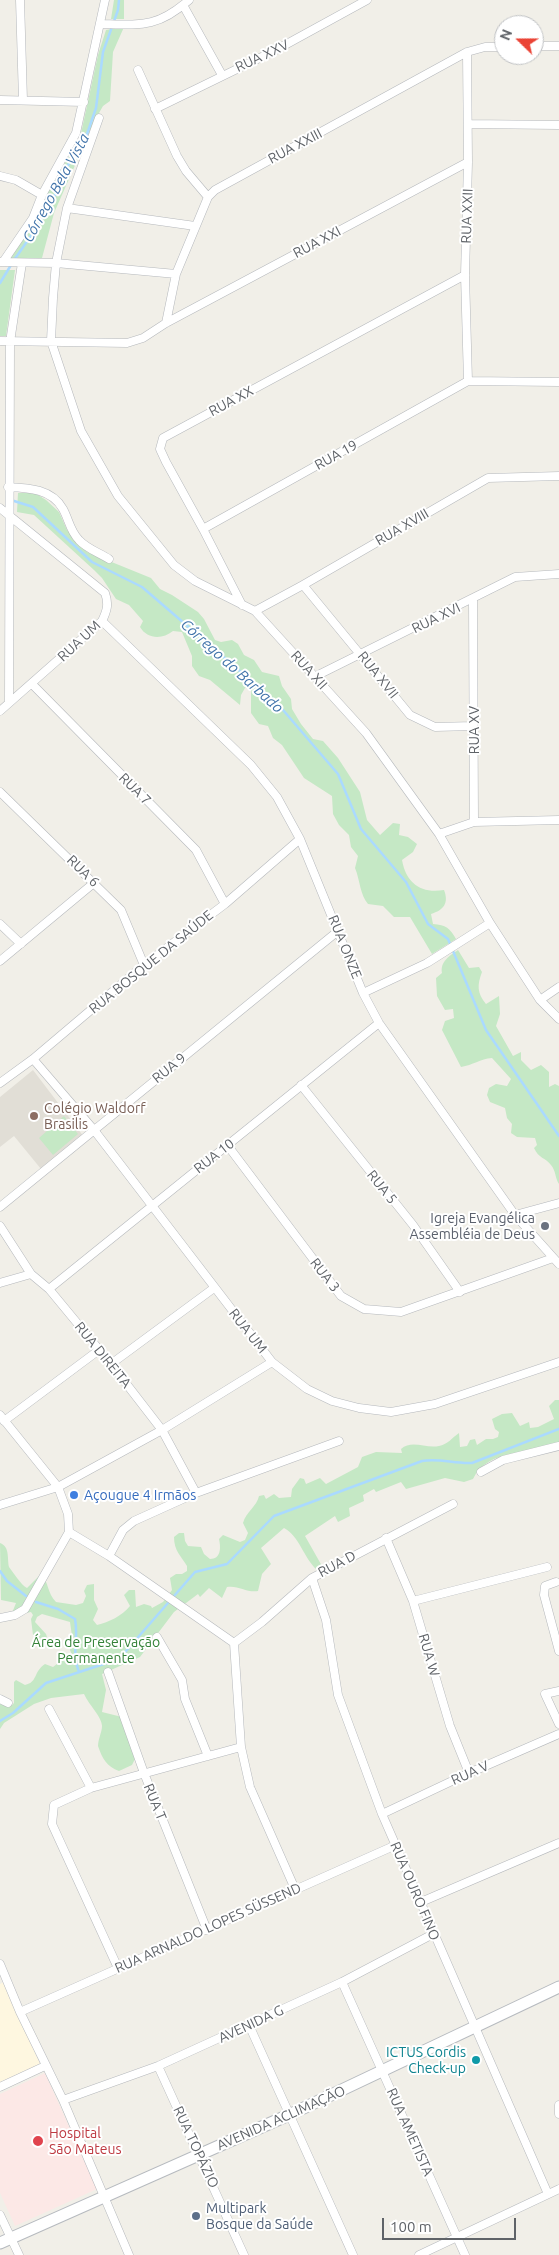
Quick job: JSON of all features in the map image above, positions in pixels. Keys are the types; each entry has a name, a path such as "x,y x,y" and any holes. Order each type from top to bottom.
{"street":[{"path":"20,0 23,100"},
{"path":"3,262 33,218 42,195 76,133 104,24 105,0"},
{"name":"RUA XXV","path":"155,109 222,75 274,52 367,0"},
{"path":"104,24 140,25 158,21 186,2 222,75"},
{"path":"544,46 559,46"},
{"name":"RUA XXIII","path":"166,323 176,274 208,197 223,185 466,52 494,47"},
{"name":"RUA XXII","path":"466,52 468,162 465,275 468,381"},
{"path":"138,70 177,156 186,171 208,197"},
{"path":"0,100 84,102"},
{"path":"51,341 56,263 67,208 99,118"},
{"path":"468,124 559,125"},
{"name":"RUA XXI","path":"0,342 127,343 143,338 166,323 468,162"},
{"path":"0,176 16,180 42,195"},
{"path":"67,208 195,226"},
{"path":"3,262 56,263 176,274"},
{"path":"10,702 8,487 10,342 20,263"},
{"name":"RUA XX","path":"242,605 166,462 160,449 163,438 465,275"},
{"name":"RUA XII","path":"51,341 81,431 118,496 174,564 195,581 254,611 316,676 366,733 439,834 490,923 540,1000 559,1019"},
{"path":"468,381 559,382"},
{"name":"RUA 19","path":"203,529 468,381"},
{"name":"RUA XVIII","path":"254,611 488,478 559,476"},
{"path":"8,487 34,489 55,499 63,510 69,527 80,541 109,559"},
{"name":"RUA UM","path":"0,508 105,593 107,610 102,621 0,711"},
{"name":"RUA XVI","path":"316,676 473,600 515,577 559,574"},
{"name":"RUA XVII","path":"302,585 410,715 436,727 473,726"},
{"name":"RUA XV","path":"473,600 474,822"},
{"name":"RUA ONZE","path":"102,621 251,765 277,797 300,839 364,993 379,1022 515,1215 556,1261"},
{"name":"RUA 7","path":"32,684 196,850 224,904"},
{"name":"RUA 6","path":"0,792 95,882 121,910 144,965"},
{"path":"439,834 474,822 559,820"},
{"name":"RUA BOSQUE DA SAÚDE","path":"0,1083 33,1059 144,965 224,904 300,839"},
{"path":"0,961 95,882"},
{"path":"364,993 427,962 490,923"},
{"path":"0,924 21,944"},
{"name":"RUA 9","path":"0,1207 338,931"},
{"path":"540,1000 559,987"},
{"name":"RUA 10","path":"49,1289 379,1022"},
{"name":"RUA UM","path":"33,1059 94,1130 272,1362 307,1389 332,1401 359,1408 391,1412 435,1404 559,1362"},
{"name":"RUA 5","path":"301,1085 413,1225 460,1292"},
{"name":"RUA 3","path":"228,1146 341,1296 364,1310 401,1312 556,1261"},
{"path":"515,1215 559,1203"},
{"name":"RUA DIREITA","path":"0,1226 31,1274 49,1289 162,1430 196,1493"},
{"path":"0,1283 31,1274"},
{"path":"111,1364 214,1288"},
{"path":"0,1618 15,1615 25,1609 69,1532 68,1514 58,1487 2,1418 99,1350"},
{"path":"0,1504 58,1487 162,1430 272,1362"},
{"path":"110,1556 123,1530 134,1521 196,1493 339,1441"},
{"path":"481,1472 503,1460 559,1446"},
{"name":"RUA D","path":"234,1644 312,1578 454,1504"},
{"path":"69,1532 110,1556 234,1644 241,1748 250,1787 295,1889"},
{"name":"RUA W","path":"386,1538 413,1601 450,1726 469,1773"},
{"path":"413,1601 547,1567"},
{"name":"RUA OURO FINO","path":"312,1578 326,1620 338,1695 382,1814 548,2194"},
{"path":"556,1582 545,1586 544,1595 559,1651"},
{"path":"157,1637 182,1680 185,1699 208,1756"},
{"name":"RUA T","path":"108,1672 144,1773 207,1930"},
{"path":"559,1691 545,1694 559,1724"},
{"path":"49,1709 90,1788"},
{"name":"RUA V","path":"382,1814 469,1773 559,1734"},
{"path":"118,1968 52,1824 54,1805 90,1788 241,1748"},
{"path":"421,1902 559,1843"},
{"name":"RUA ARNALDO LOPES SÜSSEND","path":"20,2012 396,1845"},
{"name":"AVENIDA G","path":"63,2100 158,2066 342,1982 433,1934"},
{"path":"0,1964 2,1978 63,2100 129,2255"},
{"name":"RUA AMETISTA","path":"342,1982 465,2255"},
{"name":"AVENIDA ACLIMAÇÃO","path":"0,2243 291,2114 559,1988"},
{"path":"249,2024 353,2255"},
{"path":"0,2086 45,2066"},
{"name":"RUA TOPÁZIO","path":"158,2066 200,2154 244,2255"},
{"path":"559,2105 559,2114"},
{"path":"419,2255 559,2190"},
{"path":"0,2215 19,2255"}],"shaded area":[{"name":"Colégio Waldorf Brasilis","path":"33,1070 84,1137 41,1169 14,1136 0,1147 0,1097"},
{"path":"4,1982 40,2064 0,2082 0,1984"},
{"name":"Hospital São Mateus","path":"45,2073 97,2189 15,2226 0,2193 0,2094"}],"green space":[{"path":"114,0 124,0 124,19 111,19"},
{"path":"124,27 113,52 110,101 103,106 95,120 54,213 42,258 10,259 40,213 48,191 80,138 98,55 106,30"},
{"path":"0,270 15,270 6,336 0,336"},
{"path":"18,493 35,493 46,500 59,512 67,530 87,552 151,578 160,589 198,612 215,640 221,642 232,640 238,644 244,655 254,660 262,672 279,676 282,686 291,699 292,709 301,724 313,739 323,741 338,758 360,792 367,820 380,835 393,823 400,824 399,835 408,837 417,844 413,852 402,860 404,868 411,881 416,885 428,890 444,890 446,902 442,908 431,914 433,924 447,928 456,939 432,954 410,917 394,917 383,906 368,904 362,892 355,868 358,856 351,847 349,835 339,825 333,814 332,796 304,778 282,745 273,738 268,726 259,724 251,713 251,689 245,688 241,695 240,705 210,680 199,676 192,666 192,656 182,632 173,631 164,636 155,637 143,631 140,627 143,621 129,605 116,599 102,578 94,570 34,515 17,512"},
{"path":"458,950 469,968 479,967 482,972 479,989 486,1004 499,996 500,1014 496,1026 513,1056 521,1052 521,1060 531,1070 541,1065 549,1072 549,1087 555,1084 559,1086 559,1184 553,1167 534,1148 537,1145 535,1138 517,1137 511,1133 512,1124 507,1118 505,1108 490,1102 487,1095 489,1088 496,1084 507,1086 511,1079 492,1058 461,1067 442,1030 445,1021 454,1018 453,1009 445,1010 437,996 436,978 442,973 442,966 446,960"},
{"path":"64,1116 78,1134 53,1155 39,1138"},
{"name":"Área de Preservação Permanente","path":"555,1400 559,1400 559,1442 500,1457 480,1469 473,1479 464,1482 445,1478 406,1489 401,1482 376,1492 374,1489 363,1495 364,1501 349,1508 350,1516 338,1522 335,1516 305,1536 322,1566 317,1570 298,1542 284,1528 261,1548 271,1564 262,1574 258,1591 227,1587 222,1598 209,1588 200,1597 198,1594 174,1612 140,1657 102,1674 106,1690 102,1712 122,1717 136,1757 132,1765 119,1771 105,1761 98,1746 102,1728 101,1722 84,1694 51,1698 34,1704 4,1723 0,1729 0,1704 11,1706 14,1703 14,1682 16,1680 25,1685 29,1684 45,1664 53,1667 62,1660 70,1659 72,1655 70,1650 72,1636 70,1622 42,1614 37,1617 35,1622 46,1634 48,1640 40,1640 33,1635 31,1619 33,1615 31,1612 15,1615 12,1613 16,1603 1,1600 0,1543 7,1550 9,1567 22,1584 27,1588 41,1574 56,1602 76,1605 83,1603 86,1596 84,1591 87,1585 94,1584 94,1600 98,1609 93,1620 97,1625 115,1618 127,1610 130,1606 124,1595 129,1590 135,1590 136,1607 144,1604 152,1608 163,1602 172,1590 170,1578 187,1571 187,1566 175,1546 174,1537 179,1533 184,1533 188,1546 201,1547 204,1554 210,1559 214,1559 219,1552 219,1539 223,1535 240,1542 245,1540 248,1533 243,1523 259,1496 264,1495 266,1499 274,1494 279,1498 291,1497 292,1489 300,1478 304,1479 306,1484 320,1478 326,1484 358,1467 362,1457 376,1452 402,1453 401,1449 405,1446 414,1444 439,1446 447,1443 459,1433 460,1447 467,1446 470,1440 475,1439 477,1445 486,1439 498,1437 499,1432 495,1429 492,1419 502,1414 512,1413 520,1426 529,1422 530,1428 538,1427 554,1419 549,1406"}],"waterway":[{"name":"Córrego Bela Vista","path":"14,260 33,233 50,200 57,193 67,167 87,134 96,108 103,52 118,10 119,0"},
{"name":"Córrego Bela Vista","path":"0,283 11,265"},
{"name":"Córrego do Barbado","path":"11,500 33,507 92,562 142,587 277,703 338,774 361,829 406,882 428,924 448,939 486,1030 559,1136"},
{"path":"0,1721 13,1713 46,1683 119,1659 195,1572 227,1564 274,1516 422,1461 435,1460 472,1463 559,1429"},
{"path":"0,1571 7,1581 26,1596"},
{"path":"36,1602 58,1609 75,1619 75,1652 79,1672"}],"place":[{"name":"Colégio Waldorf Brasilis","path":"34,1116"},
{"name":"Igreja Evangélica Assembléia de Deus","path":"545,1226"},
{"name":"Açougue 4 Irmãos","path":"74,1495"},
{"name":"ICTUS Cordis Check-up","path":"476,2060"},
{"name":"Hospital São Mateus","path":"38,2141"},
{"name":"Multipark Bosque da Saúde","path":"196,2216"}]}
